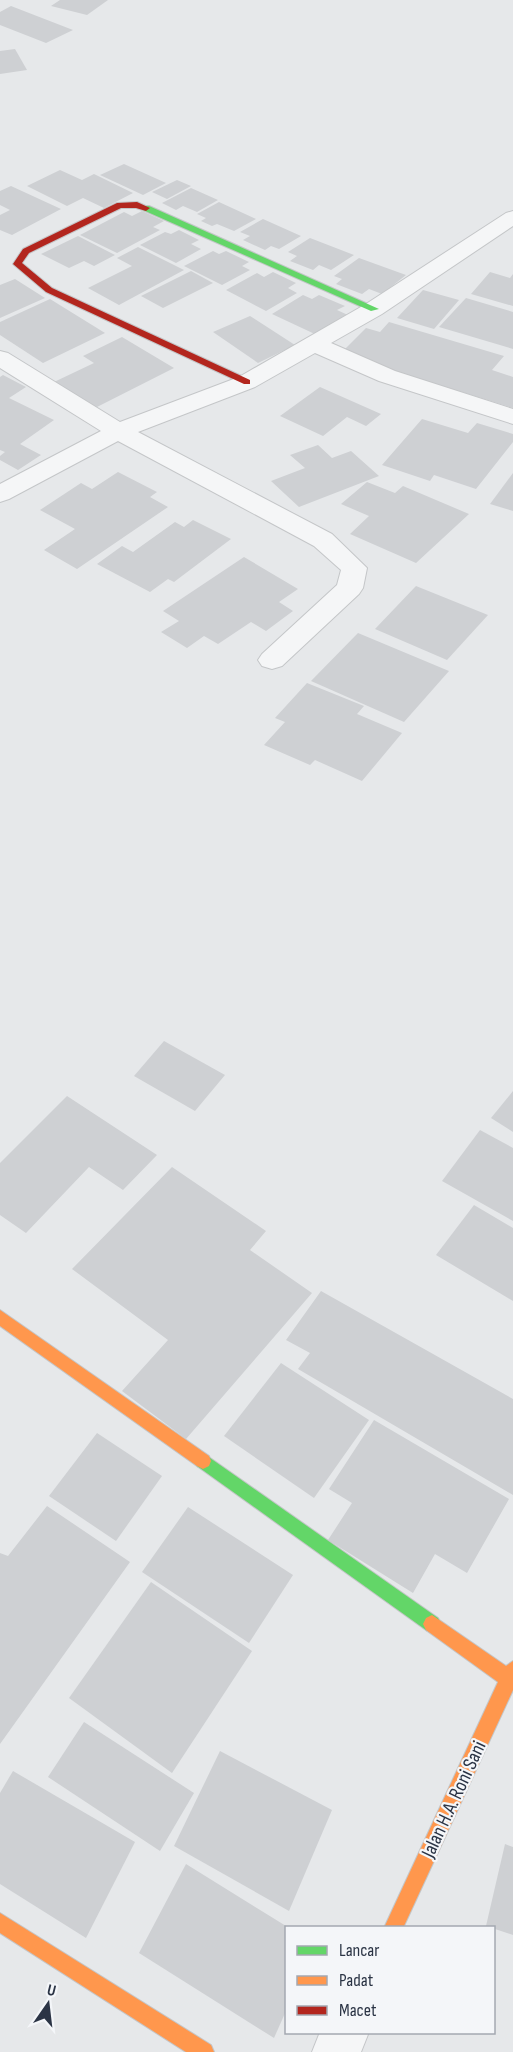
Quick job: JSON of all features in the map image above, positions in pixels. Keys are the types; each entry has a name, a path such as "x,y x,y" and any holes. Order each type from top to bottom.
{"street":[{"path":"247,382 49,290 17,264 26,251 114,208 137,205 156,211 374,309"},
{"path":"0,494 118,431 247,382 374,309 513,217"},
{"path":"314,344 387,376 513,417"},
{"path":"0,358 118,431 323,540 354,568 350,588 272,660"},
{"path":"0,1317 511,1674"},
{"name":"Jalan H.A. Roni Sani","path":"394,1926 511,1674"},
{"path":"0,1923 204,2052"},
{"path":"336,2052 344,2034"}],"building":[{"path":"60,0 108,0 87,15 51,6"},
{"path":"11,6 73,30 46,43 0,25 0,12"},
{"path":"15,49 27,70 0,74 0,51"},
{"path":"124,164 166,183 143,195 100,175"},
{"path":"60,170 82,180 94,174 133,193 104,208 83,198 67,206 27,186"},
{"path":"177,180 191,186 167,199 152,192"},
{"path":"11,186 61,209 12,235 0,230 0,215 10,210 0,205 0,191"},
{"path":"191,188 218,200 197,212 183,206 176,210 162,203"},
{"path":"219,202 256,219 234,231 201,221 206,218 197,214"},
{"path":"142,211 164,221 153,227 160,230 117,253 80,235 124,212 132,216"},
{"path":"263,219 301,236 279,249 271,246 265,250 243,240 250,236 240,232"},
{"path":"179,230 199,240 191,244 201,249 176,263 140,245 165,232 171,234"},
{"path":"78,236 115,255 94,266 84,261 69,268 41,254"},
{"path":"310,238 354,255 331,270 319,265 313,270 290,261 297,256 288,252"},
{"path":"138,247 184,270 119,305 88,288 132,266 117,258"},
{"path":"213,251 219,254 226,251 249,262 242,266 250,270 222,285 184,266"},
{"path":"359,258 406,275 382,294 369,289 362,294 336,284 342,279 334,276"},
{"path":"191,271 213,283 163,308 141,296"},
{"path":"273,272 296,283 288,288 297,293 266,311 226,290 257,273 264,277"},
{"path":"490,272 510,278 513,274 513,306 471,294"},
{"path":"15,279 45,298 0,318 0,285"},
{"path":"423,290 459,300 434,329 397,318"},
{"path":"303,295 312,299 319,295 345,306 337,310 350,316 319,336 272,314"},
{"path":"466,298 513,312 513,349 439,327"},
{"path":"50,299 105,333 43,363 0,335 0,322"},
{"path":"250,316 295,345 258,363 213,332"},
{"path":"389,322 504,356 492,370 513,377 513,408 340,354 366,328 380,332"},
{"path":"122,337 174,368 95,408 54,382 94,363 83,356"},
{"path":"3,375 26,387 9,398 54,420 20,444 41,455 18,470 0,460 0,456 5,452 0,450 0,377"},
{"path":"320,387 381,414 366,426 347,417 323,436 280,416"},
{"path":"422,419 468,433 477,423 513,434 513,442 476,489 434,475 430,481 382,465"},
{"path":"318,445 332,458 351,451 379,476 299,507 271,481 305,468 290,455"},
{"path":"118,472 157,492 150,497 168,507 77,569 44,550 75,529 40,510 81,483 92,489"},
{"path":"513,473 513,511 490,504"},
{"path":"367,482 395,493 403,486 469,514 416,563 350,534 369,516 341,504"},
{"path":"193,520 231,539 174,582 168,579 150,592 97,564 122,546 133,552 175,522 184,527"},
{"path":"244,557 298,589 279,602 293,611 266,631 251,622 218,644 204,636 187,648 161,632 179,621 163,611"},
{"path":"416,586 488,615 447,660 375,629"},
{"path":"358,633 449,671 404,722 311,681"},
{"path":"307,683 364,706 357,714 402,733 362,781 315,760 310,765 264,745 285,722 275,718"},
{"path":"164,1041 225,1075 195,1111 134,1076"},
{"path":"513,1091 513,1132 491,1118"},
{"path":"67,1096 157,1155 123,1190 89,1167 26,1233 0,1215 0,1163"},
{"path":"480,1130 513,1148 513,1221 442,1181"},
{"path":"172,1167 266,1231 250,1250 312,1293 186,1439 122,1391 168,1340 72,1269"},
{"path":"474,1205 513,1228 513,1301 436,1255"},
{"path":"321,1291 513,1399 513,1495 298,1369 310,1353 286,1340"},
{"path":"281,1363 369,1420 314,1498 224,1436"},
{"path":"374,1420 509,1499 467,1573 435,1554 413,1593 328,1540 352,1503 329,1489"},
{"path":"97,1433 162,1476 116,1541 49,1496"},
{"path":"47,1506 130,1562 0,1744 0,1553 8,1556"},
{"path":"188,1507 293,1575 249,1643 142,1572"},
{"path":"151,1582 252,1651 172,1773 69,1698"},
{"path":"84,1722 194,1793 160,1851 48,1777"},
{"path":"220,1751 332,1810 289,1911 174,1846"},
{"path":"13,1771 135,1842 86,1938 0,1884 0,1793"},
{"path":"505,1844 513,1847 513,1935 495,1929 495,1926 486,1926"},
{"path":"186,1864 286,1926 285,2013 274,2038 139,1953"}],"traffic: fast":[{"path":"146,208 374,309"},
{"path":"203,1461 432,1624"}],"traffic: slow":[{"path":"0,1317 203,1461"},
{"path":"432,1624 509,1679"},
{"path":"394,1926 513,1670"},
{"path":"0,1922 204,2052"}],"traffic: jam":[{"path":"146,208 137,205 120,205 26,251 17,264 49,290 247,382"}]}
